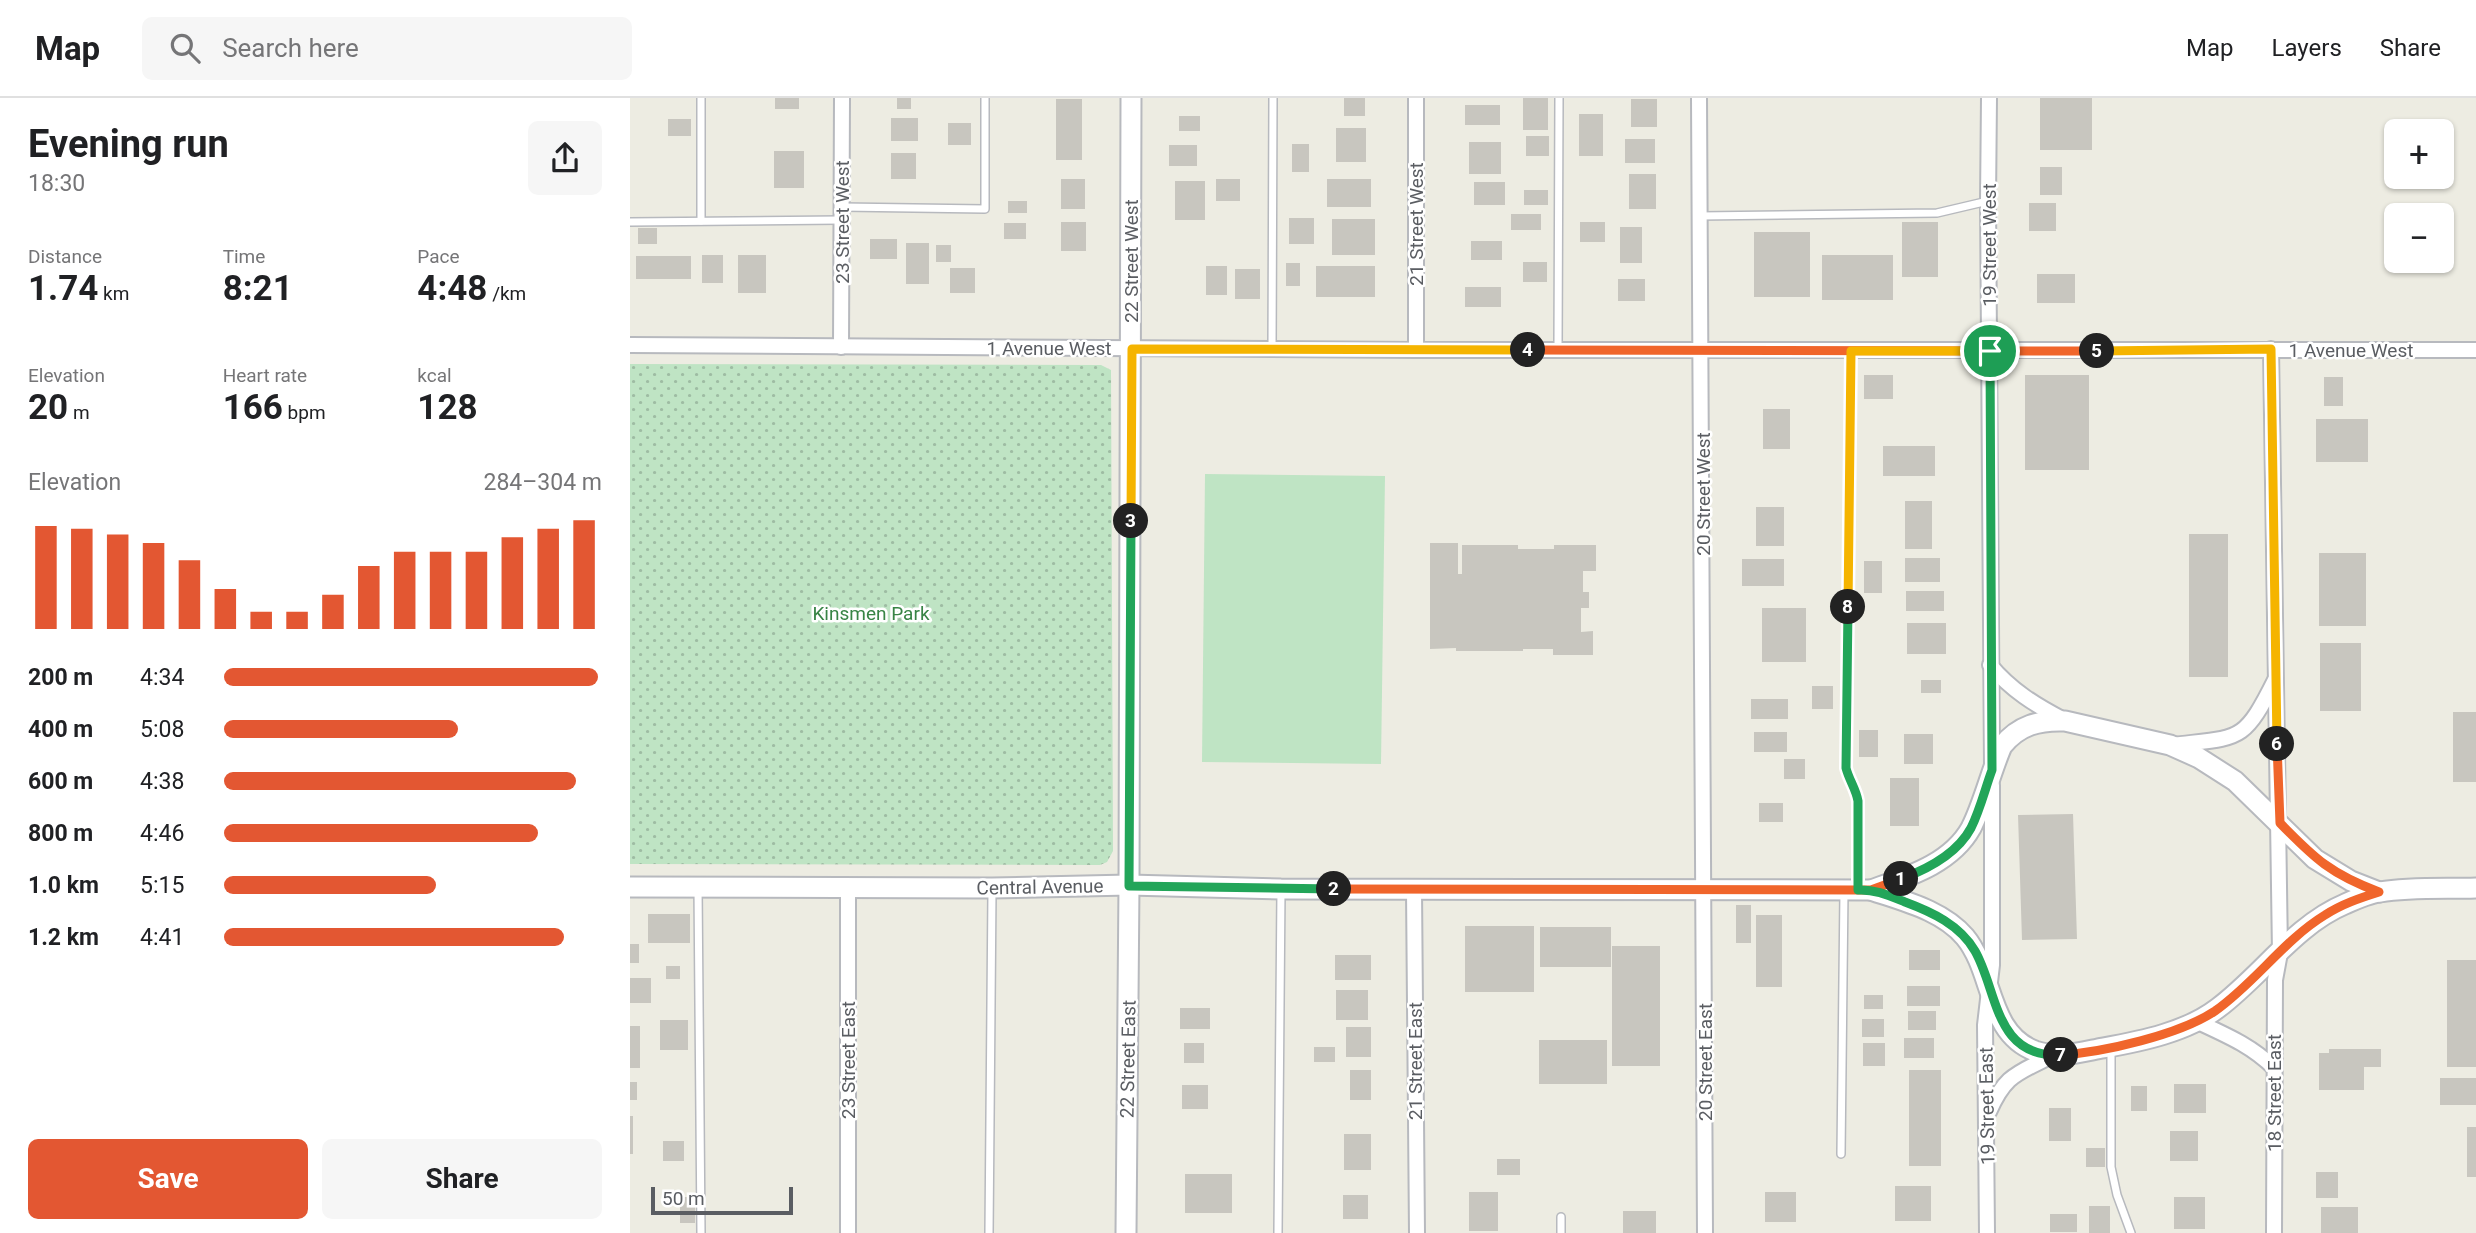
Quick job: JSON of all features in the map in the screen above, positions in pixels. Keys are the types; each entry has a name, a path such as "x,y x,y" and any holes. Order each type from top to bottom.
{"street":[{"name":"23 Street West","path":"841,347 842,98"},
{"name":"22 Street West","path":"1129,886 1131,98"},
{"name":"21 Street West","path":"1416,98 1416,350"},
{"name":"20 Street West","path":"1699,98 1705,891"},
{"name":"19 Street West","path":"1989,98 1992,770"},
{"name":"1 Avenue West","path":"630,345 1702,351 2476,350"},
{"name":"18 Street East","path":"2271,349 2275,679 2280,823 2280,953 2276,980 2274,1068 2274,1233"},
{"path":"1990,665 2018,694 2065,721"},
{"path":"2170,745 2241,734 2259,711 2275,679"},
{"name":"Central Avenue","path":"1858,890 1927,868 1958,846 1971,827 2002,746 2010,735 2037,722 2065,721 2170,745 2217,768 2235,781 2315,859 2351,881 2379,892"},
{"name":"19 Street East","path":"1987,1233 1985,1025 1990,995 1992,770"},
{"name":"Central Avenue","path":"630,887 1129,886 1414,890 1858,890 1931,911 1963,935 1975,950 1990,995 2003,1024 2012,1036 2036,1051 2053,1055 2110,1047 2198,1022 2218,1009 2323,916 2344,904 2379,892 2476,888"},
{"name":"22 Street East","path":"1126,1233 1129,886"},
{"name":"23 Street East","path":"848,887 848,1233"},
{"name":"21 Street East","path":"1414,890 1416,1233"},
{"name":"20 Street East","path":"1705,891 1705,1233"},
{"path":"2198,1022 2243,1042 2274,1068"},
{"path":"1987,1116 1998,1091 2008,1079 2053,1055"}],"lane":[{"path":"701,98 701,221"},
{"path":"630,222 985,209 985,98"},
{"path":"1272,349 1273,98"},
{"path":"1558,350 1559,98"},
{"path":"1700,216 1937,214 1988,201"},
{"path":"1841,1154 1858,890 1858,801 1857,792 1849,780 1846,768 1851,351"},
{"path":"698,887 701,1233"},
{"path":"989,1233 992,888"},
{"path":"1278,1233 1281,889"},
{"path":"2110,1047 2111,1167 2116,1195 2131,1233"},
{"path":"1561,1217 1561,1233"}],"green space":[{"name":"Kinsmen Park","path":"630,364 1101,365 1111,370 1113,851 1107,862 1100,865 630,864"},
{"path":"1205,474 1385,476 1381,764 1202,762"}],"building":[{"path":"775,98 799,98 799,109 775,109"},
{"path":"897,98 911,98 911,109 897,109"},
{"path":"1344,98 1365,98 1365,116 1344,116"},
{"path":"1523,98 1548,98 1548,130 1523,130"},
{"path":"2040,98 2092,98 2092,150 2040,150"},
{"path":"1056,99 1082,99 1082,160 1056,160"},
{"path":"1631,99 1657,99 1657,127 1631,127"},
{"path":"1465,105 1500,105 1500,125 1465,125"},
{"path":"1579,114 1603,114 1603,156 1579,156"},
{"path":"1179,116 1200,116 1200,131 1179,131"},
{"path":"891,118 918,118 918,141 891,141"},
{"path":"668,119 691,119 691,136 668,136"},
{"path":"948,123 971,123 971,145 948,145"},
{"path":"1336,128 1366,128 1366,162 1336,162"},
{"path":"1526,136 1549,136 1549,156 1526,156"},
{"path":"1625,139 1655,139 1655,163 1625,163"},
{"path":"1469,142 1501,142 1501,174 1469,174"},
{"path":"1292,144 1309,144 1309,172 1292,172"},
{"path":"1169,145 1197,145 1197,166 1169,166"},
{"path":"774,151 804,151 804,188 774,188"},
{"path":"891,153 916,153 916,179 891,179"},
{"path":"2040,167 2062,167 2062,195 2040,195"},
{"path":"1629,174 1656,174 1656,209 1629,209"},
{"path":"1061,179 1085,179 1085,209 1061,209"},
{"path":"1216,179 1240,179 1240,201 1216,201"},
{"path":"1327,179 1371,179 1371,207 1327,207"},
{"path":"1175,181 1205,181 1205,220 1175,220"},
{"path":"1474,182 1505,182 1505,205 1474,205"},
{"path":"1524,190 1548,190 1548,205 1524,205"},
{"path":"1008,201 1027,201 1027,213 1008,213"},
{"path":"2029,203 2056,203 2056,231 2029,231"},
{"path":"1511,214 1541,214 1541,230 1511,230"},
{"path":"1289,218 1314,218 1314,244 1289,244"},
{"path":"1332,219 1375,219 1375,255 1332,255"},
{"path":"1061,222 1086,222 1086,251 1061,251"},
{"path":"1580,222 1605,222 1605,242 1580,242"},
{"path":"1902,222 1938,222 1938,277 1902,277"},
{"path":"1004,223 1026,223 1026,239 1004,239"},
{"path":"1620,227 1642,227 1642,263 1620,263"},
{"path":"638,228 657,228 657,244 638,244"},
{"path":"1754,232 1810,232 1810,297 1754,297"},
{"path":"870,239 897,239 897,259 870,259"},
{"path":"1471,241 1502,241 1502,260 1471,260"},
{"path":"906,243 929,243 929,284 906,284"},
{"path":"936,245 951,245 951,262 936,262"},
{"path":"702,255 723,255 723,283 702,283"},
{"path":"738,255 766,255 766,293 738,293"},
{"path":"1822,255 1893,255 1893,300 1822,300"},
{"path":"636,256 691,256 691,279 636,279"},
{"path":"1523,262 1547,262 1547,282 1523,282"},
{"path":"1286,263 1300,263 1300,286 1286,286"},
{"path":"1206,266 1227,266 1227,295 1206,295"},
{"path":"1316,266 1375,266 1375,297 1316,297"},
{"path":"950,268 975,268 975,293 950,293"},
{"path":"1235,269 1260,269 1260,299 1235,299"},
{"path":"2037,274 2075,274 2075,303 2037,303"},
{"path":"1618,279 1645,279 1645,301 1618,301"},
{"path":"1465,287 1501,287 1501,307 1465,307"},
{"path":"1864,375 1893,375 1893,399 1864,399"},
{"path":"2025,375 2089,375 2089,470 2025,470"},
{"path":"2324,377 2343,377 2343,406 2324,406"},
{"path":"1763,409 1790,409 1790,449 1763,449"},
{"path":"2316,419 2368,419 2368,462 2316,462"},
{"path":"1883,446 1935,446 1935,476 1883,476"},
{"path":"1905,501 1932,501 1932,549 1905,549"},
{"path":"1756,507 1784,507 1784,546 1756,546"},
{"path":"2189,534 2228,534 2228,677 2189,677"},
{"path":"1430,543 1458,543 1458,574 1462,574 1462,545 1518,545 1518,549 1554,549 1554,545 1596,545 1596,571 1583,571 1583,592 1589,592 1589,608 1581,608 1581,632 1593,631 1593,655 1553,655 1553,649 1430,649"},
{"path":"2319,553 2366,553 2366,626 2319,626"},
{"path":"1905,558 1940,558 1940,582 1905,582"},
{"path":"1742,559 1784,559 1784,586 1742,586"},
{"path":"1864,561 1882,561 1882,593 1864,593"},
{"path":"1906,591 1944,591 1944,611 1906,611"},
{"path":"1762,608 1806,608 1806,662 1762,662"},
{"path":"1907,623 1946,623 1946,654 1907,654"},
{"path":"2320,643 2361,643 2361,711 2320,711"},
{"path":"1921,680 1941,680 1941,693 1921,693"},
{"path":"1812,686 1833,686 1833,709 1812,709"},
{"path":"1751,699 1788,699 1788,719 1751,719"},
{"path":"2453,712 2476,712 2476,782 2453,782"},
{"path":"1859,730 1878,730 1878,757 1859,757"},
{"path":"1754,732 1787,732 1787,752 1754,752"},
{"path":"1904,734 1933,734 1933,764 1904,764"},
{"path":"1784,759 1805,759 1805,779 1784,779"},
{"path":"1890,778 1919,778 1919,826 1890,826"},
{"path":"1759,803 1783,803 1783,822 1759,822"},
{"path":"2073,814 2077,939 2022,940 2018,815"},
{"path":"1736,905 1751,905 1751,943 1736,943"},
{"path":"648,914 690,914 690,943 648,943"},
{"path":"1756,915 1782,915 1782,987 1756,987"},
{"path":"1465,926 1534,926 1534,992 1465,992"},
{"path":"1540,927 1611,927 1611,967 1540,967"},
{"path":"630,944 639,944 639,963 630,963"},
{"path":"1612,946 1660,946 1660,1066 1612,1066"},
{"path":"1909,950 1940,950 1940,970 1909,970"},
{"path":"1335,955 1371,955 1371,980 1335,980"},
{"path":"2447,960 2476,960 2476,1067 2447,1067"},
{"path":"666,966 680,966 680,979 666,979"},
{"path":"630,978 651,978 651,1003 630,1003"},
{"path":"1907,986 1940,986 1940,1006 1907,1006"},
{"path":"1336,990 1368,990 1368,1020 1336,1020"},
{"path":"1864,995 1883,995 1883,1009 1864,1009"},
{"path":"1180,1008 1210,1008 1210,1029 1180,1029"},
{"path":"1908,1011 1936,1011 1936,1030 1908,1030"},
{"path":"1862,1019 1884,1019 1884,1037 1862,1037"},
{"path":"660,1020 688,1020 688,1050 660,1050"},
{"path":"630,1026 640,1026 640,1068 630,1068"},
{"path":"1346,1027 1371,1027 1371,1057 1346,1057"},
{"path":"1904,1038 1934,1038 1934,1058 1904,1058"},
{"path":"1539,1040 1607,1040 1607,1084 1539,1084"},
{"path":"1184,1043 1204,1043 1204,1063 1184,1063"},
{"path":"1863,1043 1885,1043 1885,1066 1863,1066"},
{"path":"1314,1047 1335,1047 1335,1062 1314,1062"},
{"path":"2329,1049 2381,1049 2381,1067 2364,1067 2364,1090 2319,1090 2319,1053 2329,1053"},
{"path":"1350,1070 1371,1070 1371,1100 1350,1100"},
{"path":"1909,1070 1941,1070 1941,1166 1909,1166"},
{"path":"2440,1078 2476,1078 2476,1105 2440,1105"},
{"path":"630,1082 637,1082 637,1100 630,1100"},
{"path":"2174,1084 2206,1084 2206,1113 2174,1113"},
{"path":"1182,1085 1208,1085 1208,1109 1182,1109"},
{"path":"2131,1086 2147,1086 2147,1111 2131,1111"},
{"path":"2049,1108 2071,1108 2071,1141 2049,1141"},
{"path":"630,1116 633,1116 633,1154 630,1154"},
{"path":"2467,1127 2476,1127 2476,1177 2467,1177"},
{"path":"2170,1131 2198,1131 2198,1161 2170,1161"},
{"path":"1344,1134 1371,1134 1371,1170 1344,1170"},
{"path":"663,1141 684,1141 684,1161 663,1161"},
{"path":"2086,1148 2105,1148 2105,1167 2086,1167"},
{"path":"1497,1159 1520,1159 1520,1175 1497,1175"},
{"path":"2316,1172 2338,1172 2338,1198 2316,1198"},
{"path":"1185,1174 1232,1174 1232,1213 1185,1213"},
{"path":"1895,1186 1931,1186 1931,1221 1895,1221"},
{"path":"1469,1192 1498,1192 1498,1231 1469,1231"},
{"path":"1765,1192 1796,1192 1796,1222 1765,1222"},
{"path":"1343,1195 1368,1195 1368,1219 1343,1219"},
{"path":"680,1197 695,1197 695,1223 680,1223"},
{"path":"2174,1197 2205,1197 2205,1229 2174,1229"},
{"path":"2089,1206 2110,1206 2110,1233 2089,1233"},
{"path":"2321,1207 2358,1207 2358,1233 2321,1233"},
{"path":"1623,1211 1656,1211 1656,1233 1623,1233"},
{"path":"2050,1214 2077,1214 2077,1232 2050,1232"}],"route":[{"path":"1990,351 1851,351 1846,768 1849,780 1857,792 1858,801 1858,890 1871,890 1931,911 1963,935 1975,950 2003,1024 2012,1036 2036,1051 2053,1055 2071,1054 2166,1033 2198,1022 2218,1009 2305,929 2323,916 2344,904 2379,892 2351,881 2315,859 2280,823 2275,679 2271,349 1132,349 1129,886 1281,889 1705,891 1871,890 1927,868 1958,846 1971,827 1992,770 1990,351"}]}
